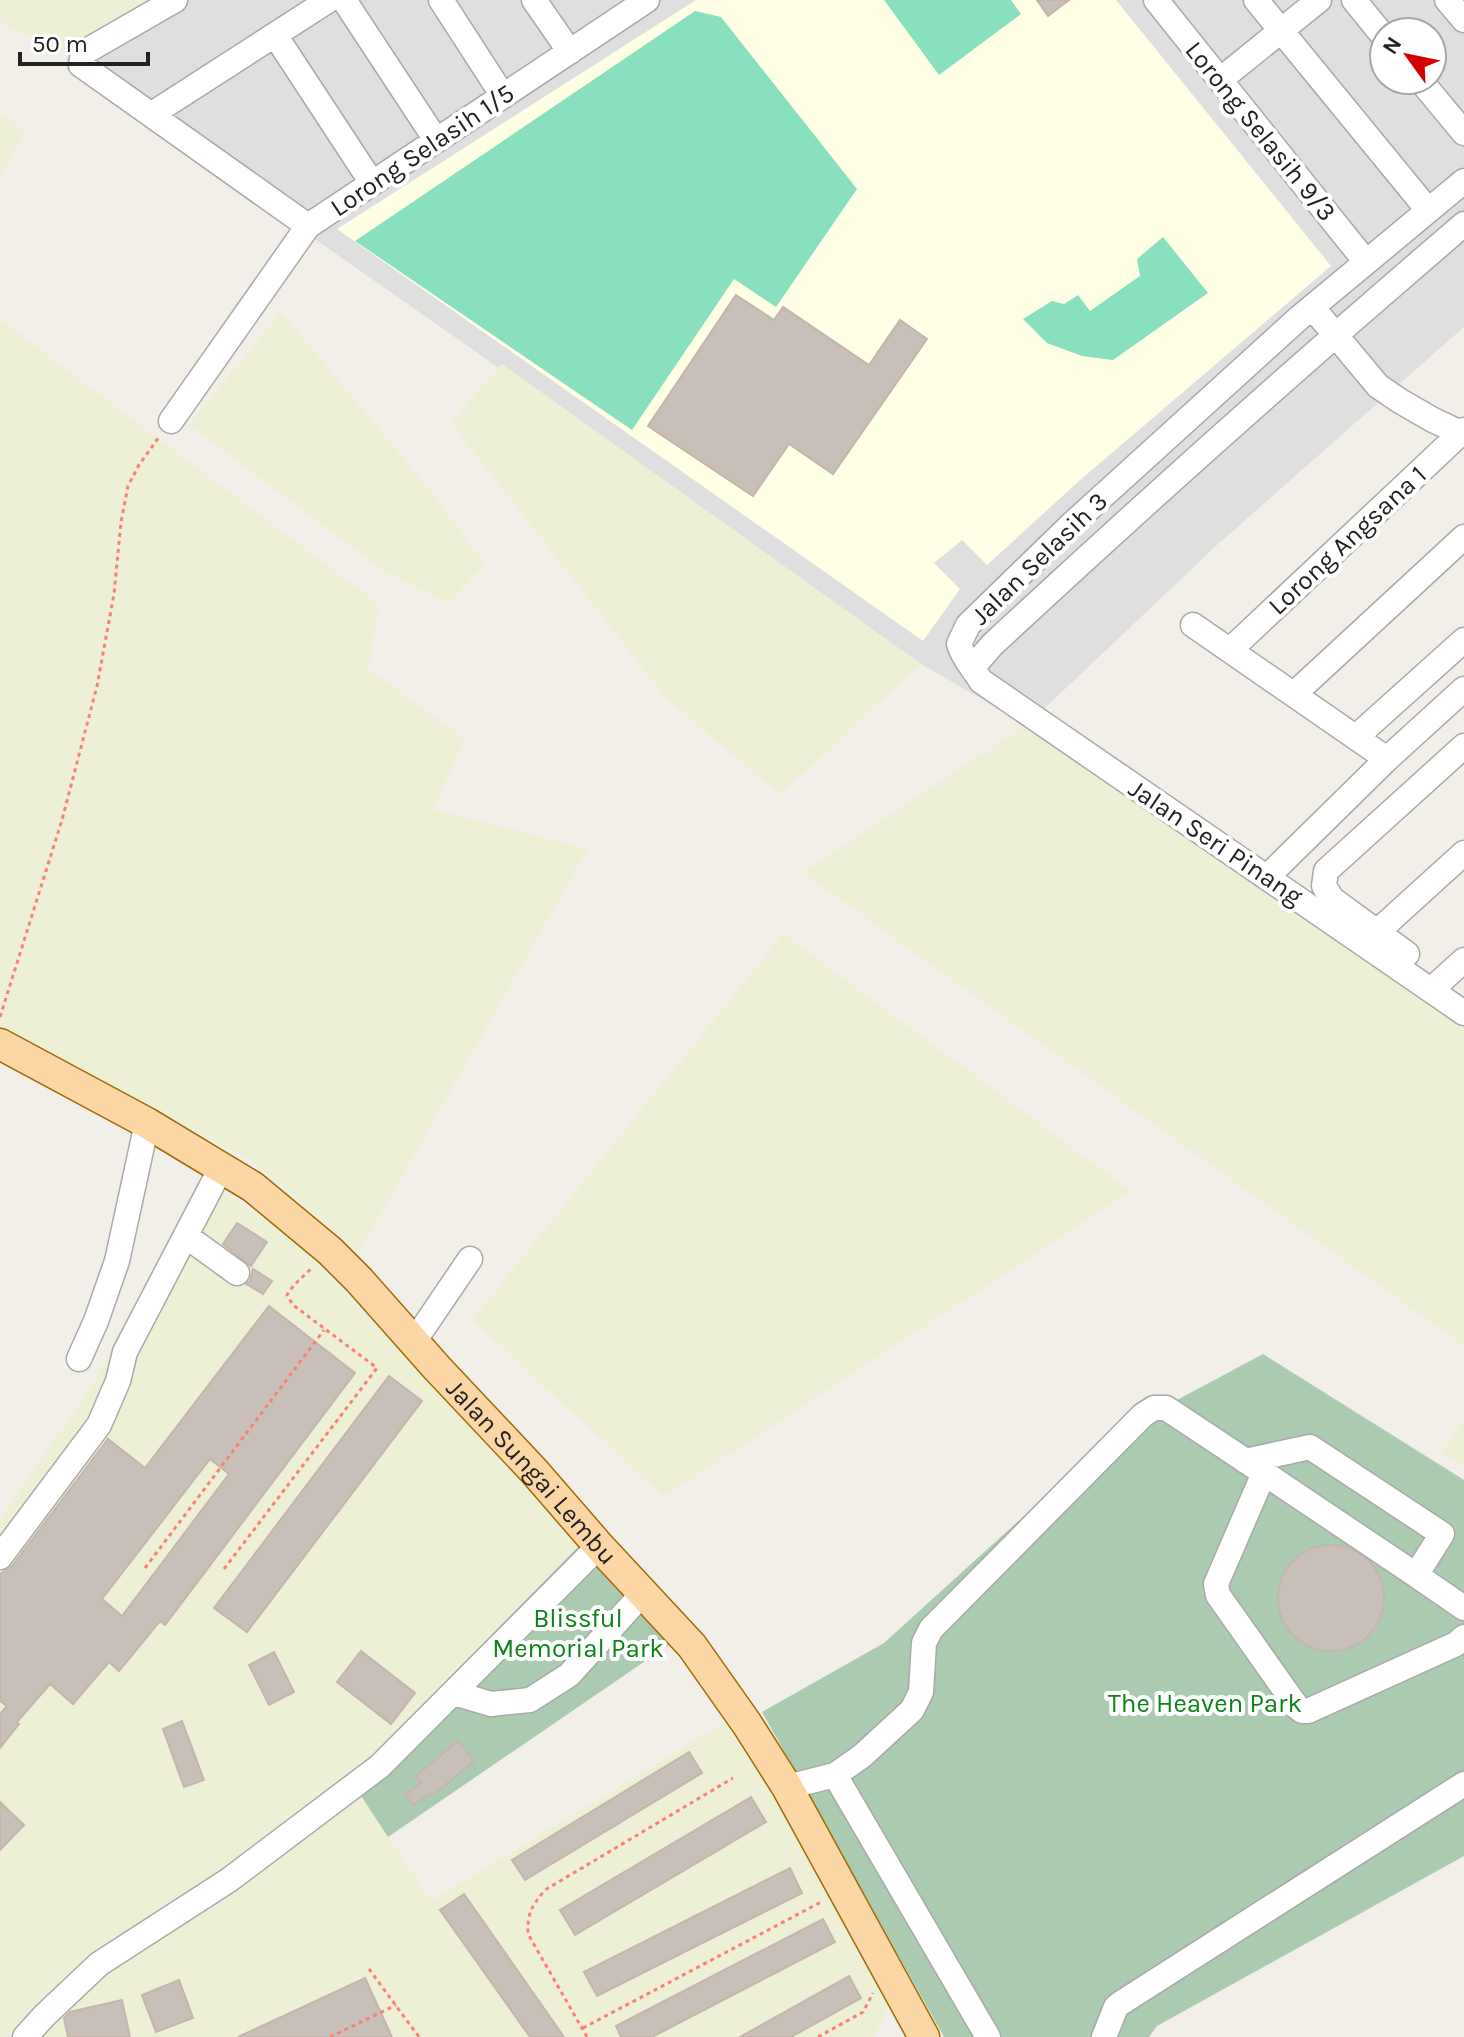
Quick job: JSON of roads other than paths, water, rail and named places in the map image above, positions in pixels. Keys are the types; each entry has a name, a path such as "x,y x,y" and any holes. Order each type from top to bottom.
{"main road":[{"name":"Jalan Sungai Lembu","path":"0,1044 147,1123 253,1187 330,1251 359,1280 413,1343 692,1646 787,1787 924,2037"}],"street":[{"name":"Lorong Selasih 1/5","path":"175,0 83,53 81,65 308,226 570,52 639,2"},
{"path":"152,114 329,0"},
{"path":"344,0 436,140"},
{"path":"441,0 503,96"},
{"path":"534,0 570,52"},
{"name":"Lorong Selasih 9/3","path":"1156,0 1366,262"},
{"path":"1256,0 1428,210"},
{"path":"1220,80 1319,0"},
{"path":"1354,0 1368,17"},
{"path":"1447,0 1464,20"},
{"path":"275,35 372,183"},
{"path":"1433,96 1464,133"},
{"name":"Jalan Selasih 3","path":"1464,181 1312,307 1072,524 968,625 959,644 962,656 973,667 992,645 1156,493 1334,334 1464,224"},
{"path":"171,421 308,226"},
{"path":"1312,307 1378,386 1422,414 1463,432"},
{"name":"Lorong Angsana 1","path":"1230,650 1463,432"},
{"path":"1294,694 1464,537"},
{"path":"1193,625 1387,759"},
{"path":"1356,737 1464,640"},
{"name":"Jalan Seri Pinang","path":"973,667 981,681 1267,877 1437,985 1464,994"},
{"path":"1267,877 1387,759 1464,689"},
{"name":"Jalan Seri Pinang","path":"1464,746 1326,871 1324,886 1332,899 1377,932 1464,1013"},
{"path":"1377,932 1464,853"},
{"path":"1437,985 1464,960"},
{"path":"79,1359 117,1261 147,1123"},
{"path":"0,1557 99,1425 118,1381 125,1352 221,1168"},
{"path":"186,1236 237,1273"},
{"path":"413,1343 470,1259"},
{"path":"787,1787 835,1775 862,1756 912,1710 921,1692 924,1643 931,1629 1143,1415 1154,1408 1166,1408 1464,1608"},
{"path":"1254,1467 1310,1447 1442,1534 1416,1575"},
{"path":"1254,1467 1216,1590 1297,1707 1308,1711 1456,1644 1464,1637"},
{"path":"25,2037 99,1964 229,1880 380,1766 599,1546"},
{"path":"454,1693 491,1704 530,1700 569,1675 643,1593"},
{"path":"835,1775 988,2037"},
{"path":"1104,2037 1116,2007 1121,2003 1464,1784"}],"park label":[{"name":"Blissful Memorial Park","path":"578,1633"},
{"name":"The Heaven Park","path":"1205,1703"}]}
